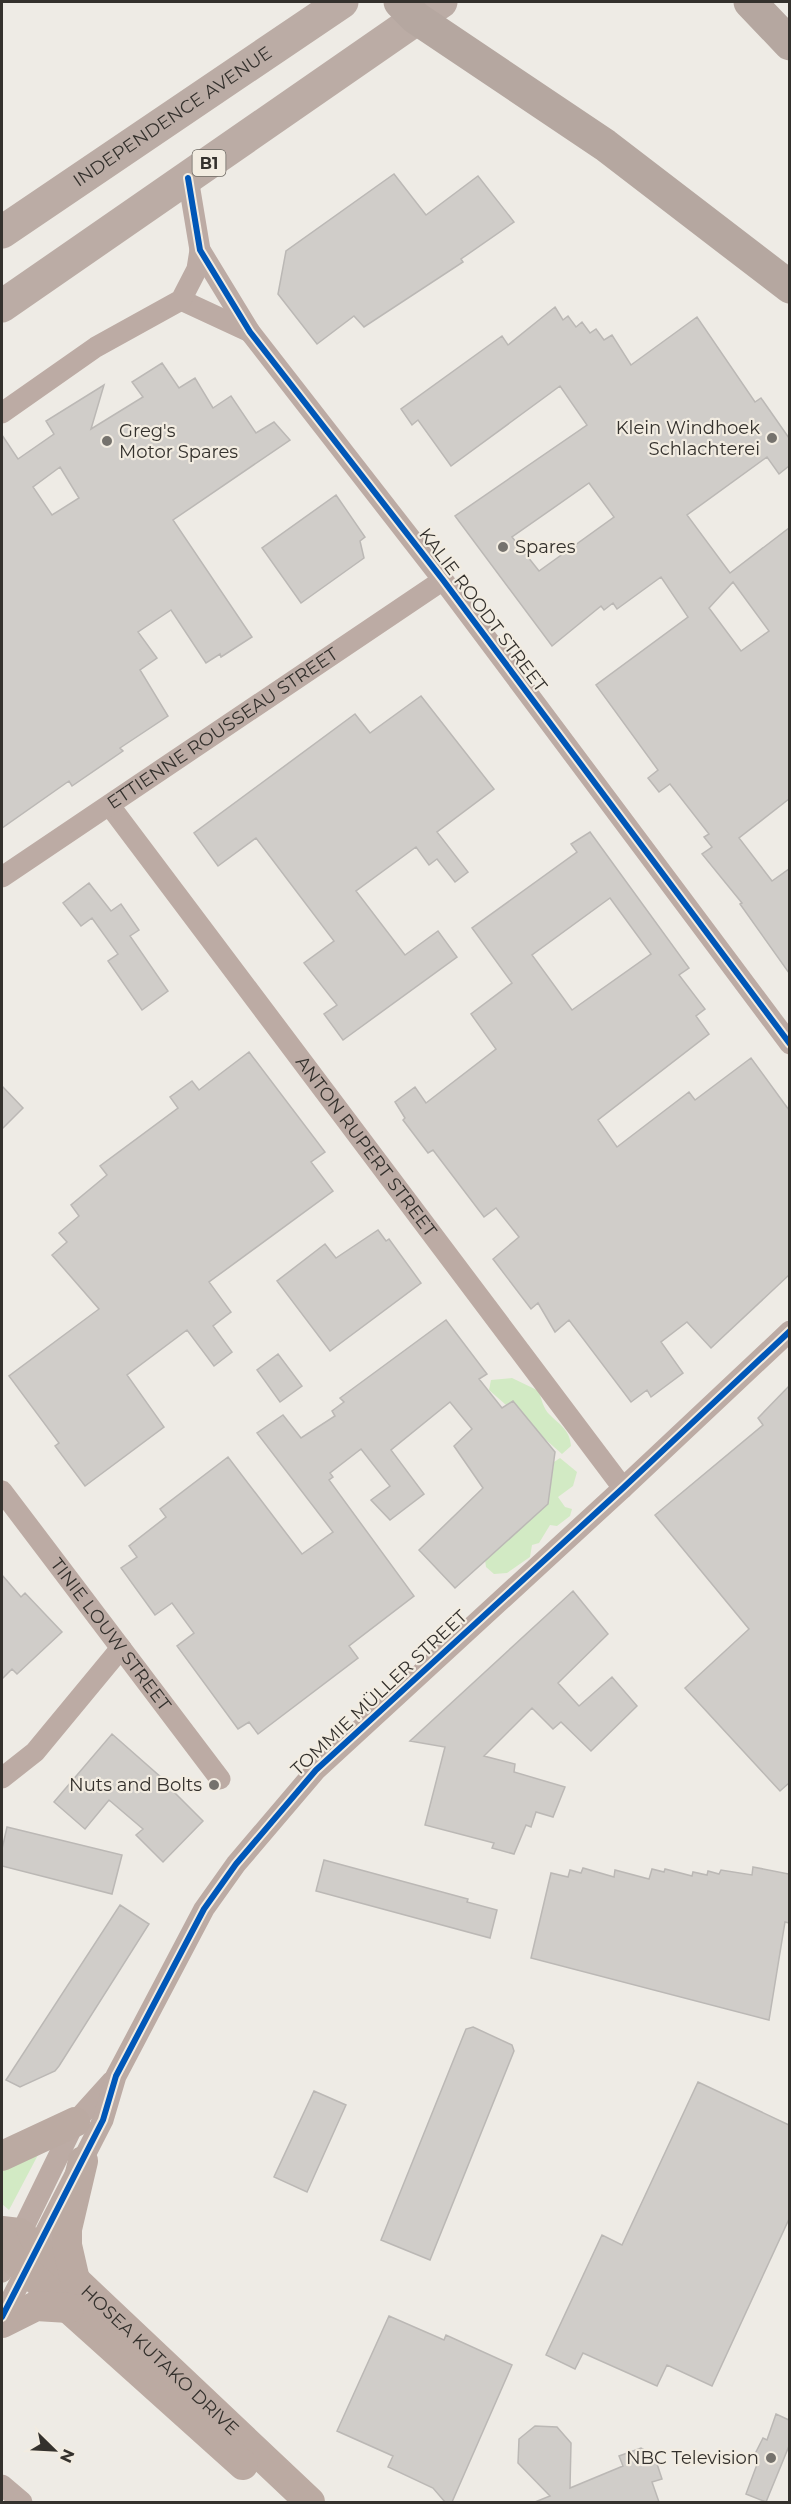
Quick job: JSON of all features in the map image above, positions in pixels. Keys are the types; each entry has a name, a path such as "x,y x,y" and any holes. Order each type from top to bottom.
{"highway":[{"path":"750,2 789,44"},
{"path":"419,7 605,145 789,288"}],"main road":[{"name":"INDEPENDENCE AVENUE","path":"2,232 342,2"},
{"name":"B1","path":"2,306 188,178 419,7"},
{"path":"2,2156 75,2122"},
{"path":"2,2323 36,2306 72,2294 67,2245 68,2229 83,2161"},
{"name":"HOSEA KUTAKO DRIVE","path":"13,2249 72,2294 310,2502"},
{"name":"HOSEA KUTAKO DRIVE","path":"72,2294 286,2502"}],"street":[{"name":"KALIE ROODT STREET","path":"188,178 200,250 250,332 443,580 789,1044"},
{"path":"2,413 96,347 181,300 197,269 200,250"},
{"path":"181,300 250,332"},
{"name":"ETTIENNE ROUSSEAU STREET","path":"2,877 443,580"},
{"name":"ANTON RUPERT STREET","path":"110,806 623,1488"},
{"name":"TOMMIE MÜLLER STREET","path":"13,2249 83,2161 103,2120 116,2076 204,1909 236,1864 316,1770 623,1488 789,1331"},
{"name":"TINIE LOUW STREET","path":"2,1491 220,1779"},
{"path":"2,1778 35,1752 121,1648"},
{"name":"TOMMIE MÜLLER STREET","path":"13,2249 75,2122 116,2076"},
{"path":"2,2317 13,2249"},
{"path":"2,2485 22,2502"}],"green space":[{"path":"512,1378 539,1391 547,1412 566,1432 571,1446 562,1454 489,1390 491,1380"},
{"path":"560,1458 577,1472 573,1486 558,1497 565,1507 572,1509 570,1516 557,1526 550,1525 539,1543 532,1545 530,1557 507,1573 494,1574 486,1567 485,1560 549,1495 554,1462"},
{"path":"39,2153 9,2210 2,2204 2,2170"}],"building":[{"path":"394,174 426,215 478,176 514,222 461,259 463,262 364,327 354,316 317,344 278,294 286,251"},
{"path":"555,307 563,320 568,316 576,327 582,322 590,333 596,329 604,340 612,335 631,365 697,317 755,402 761,398 789,438 789,466 779,474 767,457 687,515 730,573 789,528 789,799 739,838 772,881 789,869 789,973 740,904 742,903 702,854 712,847 704,837 709,834 670,784 659,792 648,778 658,770 596,685 688,617 661,577 617,609 613,603 604,610 601,606 552,646 455,516 587,425 560,386 451,466 418,420 412,425 401,409 502,336 508,345","holes":["589,483 614,517 539,571 512,537","733,582 769,631 741,651 709,608"]},
{"path":"162,363 179,388 195,378 213,408 231,396 256,433 274,422 290,440 173,520 252,637 221,657 220,654 206,663 171,610 138,632 157,658 140,670 168,716 120,748 123,751 72,786 69,781 2,828 2,435 18,459 54,434 46,421 104,385 91,429 143,397 132,382","holes":["60,467 79,498 52,515 33,487"]},
{"path":"336,495 365,537 360,541 364,558 301,603 262,548"},
{"path":"421,696 494,789 437,832 468,872 455,882 437,859 429,865 416,847 356,891 405,955 438,931 457,957 343,1040 324,1014 337,1005 304,963 334,941 256,838 218,866 194,833 355,714 370,733"},
{"path":"590,832 689,968 679,975 705,1009 696,1016 709,1034 598,1120 617,1147 689,1092 695,1100 751,1058 789,1110 789,1275 711,1348 687,1322 661,1342 683,1373 651,1397 647,1390 631,1402 569,1320 555,1332 538,1303 531,1309 493,1259 519,1237 496,1208 484,1217 433,1150 428,1153 403,1120 405,1118 395,1102 415,1087 426,1103 496,1049 471,1014 512,983 472,928 577,852 571,844","holes":["610,898 651,954 572,1010 532,955"]},
{"path":"89,883 111,911 121,904 139,930 130,936 168,991 142,1010 108,961 118,954 92,918 81,926 63,903"},
{"path":"249,1052 325,1152 311,1162 333,1191 209,1282 231,1312 213,1326 232,1352 214,1366 187,1330 127,1375 164,1427 85,1486 55,1446 59,1443 9,1376 99,1309 52,1255 67,1242 59,1233 79,1216 71,1205 107,1175 100,1166 178,1108 170,1097 192,1081 199,1090"},
{"path":"2,1086 23,1108 2,1129"},
{"path":"378,1230 386,1241 389,1239 421,1283 330,1351 277,1281 325,1244 336,1258"},
{"path":"446,1320 487,1374 479,1379 502,1408 513,1401 555,1452 548,1504 455,1588 419,1550 483,1488 454,1446 472,1429 450,1402 391,1450 424,1494 390,1520 371,1500 390,1486 361,1449 330,1473 333,1477 329,1480 414,1596 349,1646 358,1658 258,1734 249,1722 238,1729 177,1646 194,1633 172,1603 155,1615 121,1568 137,1557 129,1546 166,1517 160,1509 228,1457 302,1554 333,1532 257,1433 283,1415 301,1438 335,1416 332,1411 344,1402 340,1398"},
{"path":"278,1354 302,1386 280,1402 257,1370"},
{"path":"789,1386 789,1783 780,1791 685,1688 749,1629 655,1515 763,1425 758,1418"},
{"path":"2,1575 21,1597 25,1593 62,1632 17,1674 12,1669 2,1679"},
{"path":"573,1591 608,1634 558,1683 579,1706 612,1677 637,1706 591,1751 561,1722 553,1729 532,1708 484,1756 515,1764 514,1772 565,1787 553,1817 536,1812 531,1827 526,1825 514,1854 492,1848 494,1843 425,1825 445,1747 410,1741"},
{"path":"112,1734 171,1786 170,1788 203,1821 163,1862 136,1835 143,1829 109,1800 85,1829 54,1802"},
{"path":"7,1827 122,1855 112,1894 2,1866 2,1849"},
{"path":"324,1860 468,1899 467,1902 497,1910 490,1938 316,1891"},
{"path":"753,1867 789,1874 789,1923 785,1922 769,2020 531,1958 551,1873 568,1877 570,1870 581,1873 583,1868 614,1877 615,1870 649,1879 652,1869 664,1872 665,1869 692,1876 693,1872 707,1875 708,1871 719,1874 721,1870 752,1875"},
{"path":"120,1905 149,1924 59,2066 55,2071 20,2087 6,2080"},
{"path":"473,2027 512,2045 514,2051 430,2260 381,2240 466,2029"},
{"path":"698,2082 789,2125 789,2219 712,2386 667,2365 657,2386 583,2353 575,2369 546,2355 602,2235 622,2245"},
{"path":"314,2091 346,2105 307,2192 274,2177"},
{"path":"389,2316 444,2340 446,2335 512,2365 452,2502 445,2502 433,2488 388,2467 393,2456 337,2431"},
{"name":"NBC Television","path":"776,2414 789,2420 789,2446 766,2502 746,2494 759,2459 754,2456 763,2438 767,2440"},
{"path":"535,2426 557,2427 571,2443 570,2488 623,2466 619,2456 641,2448 654,2455 662,2479 652,2482 659,2502 535,2502 550,2496 518,2463 519,2439"}],"cycle path":[{"path":"188,178 200,250 250,332 443,580 790,1044"},
{"path":"2,2317 103,2120 116,2076 204,1909 236,1864 316,1770 790,1331"}],"place":[{"name":"Klein Windhoek Schlachterei","path":"772,438"},
{"name":"Greg's Motor Spares","path":"107,441"},
{"name":"Spares","path":"503,547"},
{"name":"Nuts and Bolts","path":"214,1785"},
{"name":"NBC Television","path":"771,2458"}]}
